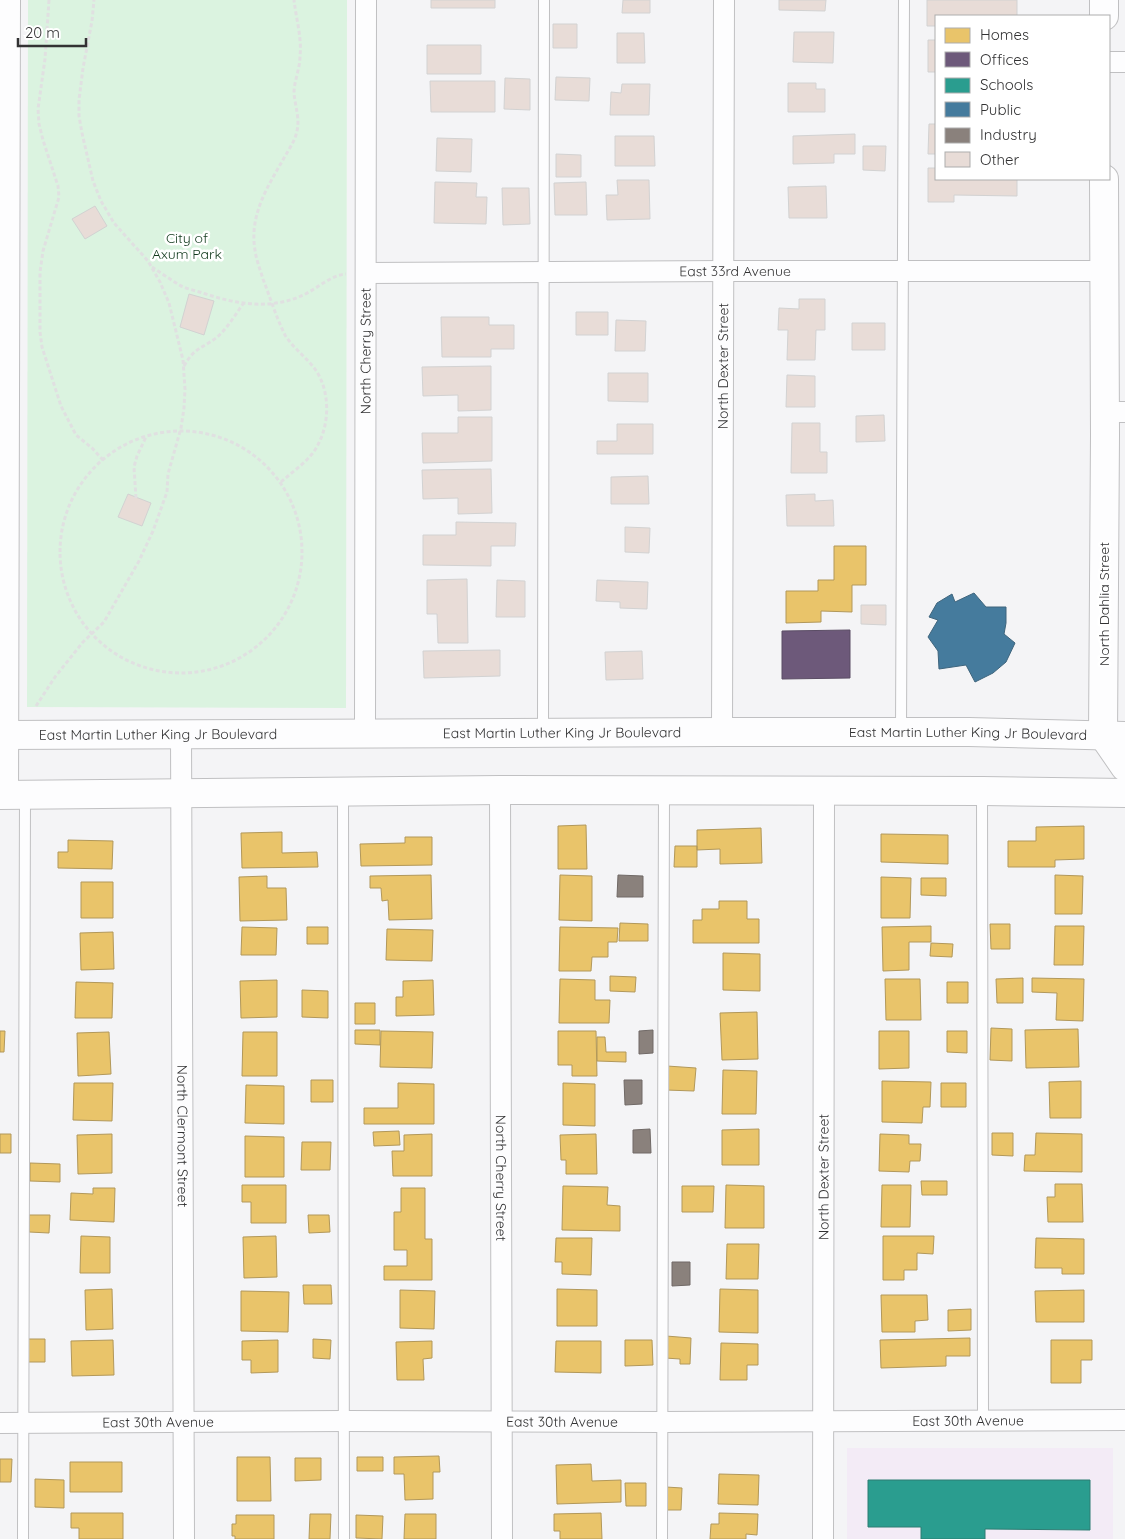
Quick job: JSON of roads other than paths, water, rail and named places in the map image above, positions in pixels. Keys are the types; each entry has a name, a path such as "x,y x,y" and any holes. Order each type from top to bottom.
{"main road":[{"path":"1104,0 1104,15"},
{"name":"North Dahlia Street","path":"1104,180 1103,270 1111,420 1114,736"},
{"name":"East Martin Luther King Jr Boulevard","path":"4,735 969,732 1114,736"},
{"path":"1114,736 1125,767"},
{"path":"11,795 343,791 500,803 664,791 824,802 982,791 1125,793"}],"street":[{"path":"10,0 4,735 11,795"},
{"name":"North Cherry Street","path":"365,733 366,0"},
{"name":"North Dexter Street","path":"722,732 724,0"},
{"path":"1110,62 1125,62"},
{"name":"East 33rd Avenue","path":"366,273 723,270 1103,270"},
{"name":"North Clermont Street","path":"182,734 184,1539"},
{"name":"North Dexter Street","path":"823,1539 824,802"},
{"name":"North Cherry Street","path":"500,803 502,1539"},
{"name":"East 30th Avenue","path":"0,1423 1125,1420"}],"lane":[{"path":"543,732 544,0"},
{"path":"901,732 904,0"},
{"path":"343,791 344,1539"},
{"path":"662,1539 664,791"},
{"path":"982,791 984,1420"},
{"path":"11,795 23,1423 23,1539"}],"park label":[{"name":"City of Axum Park","path":"187,246"}]}
